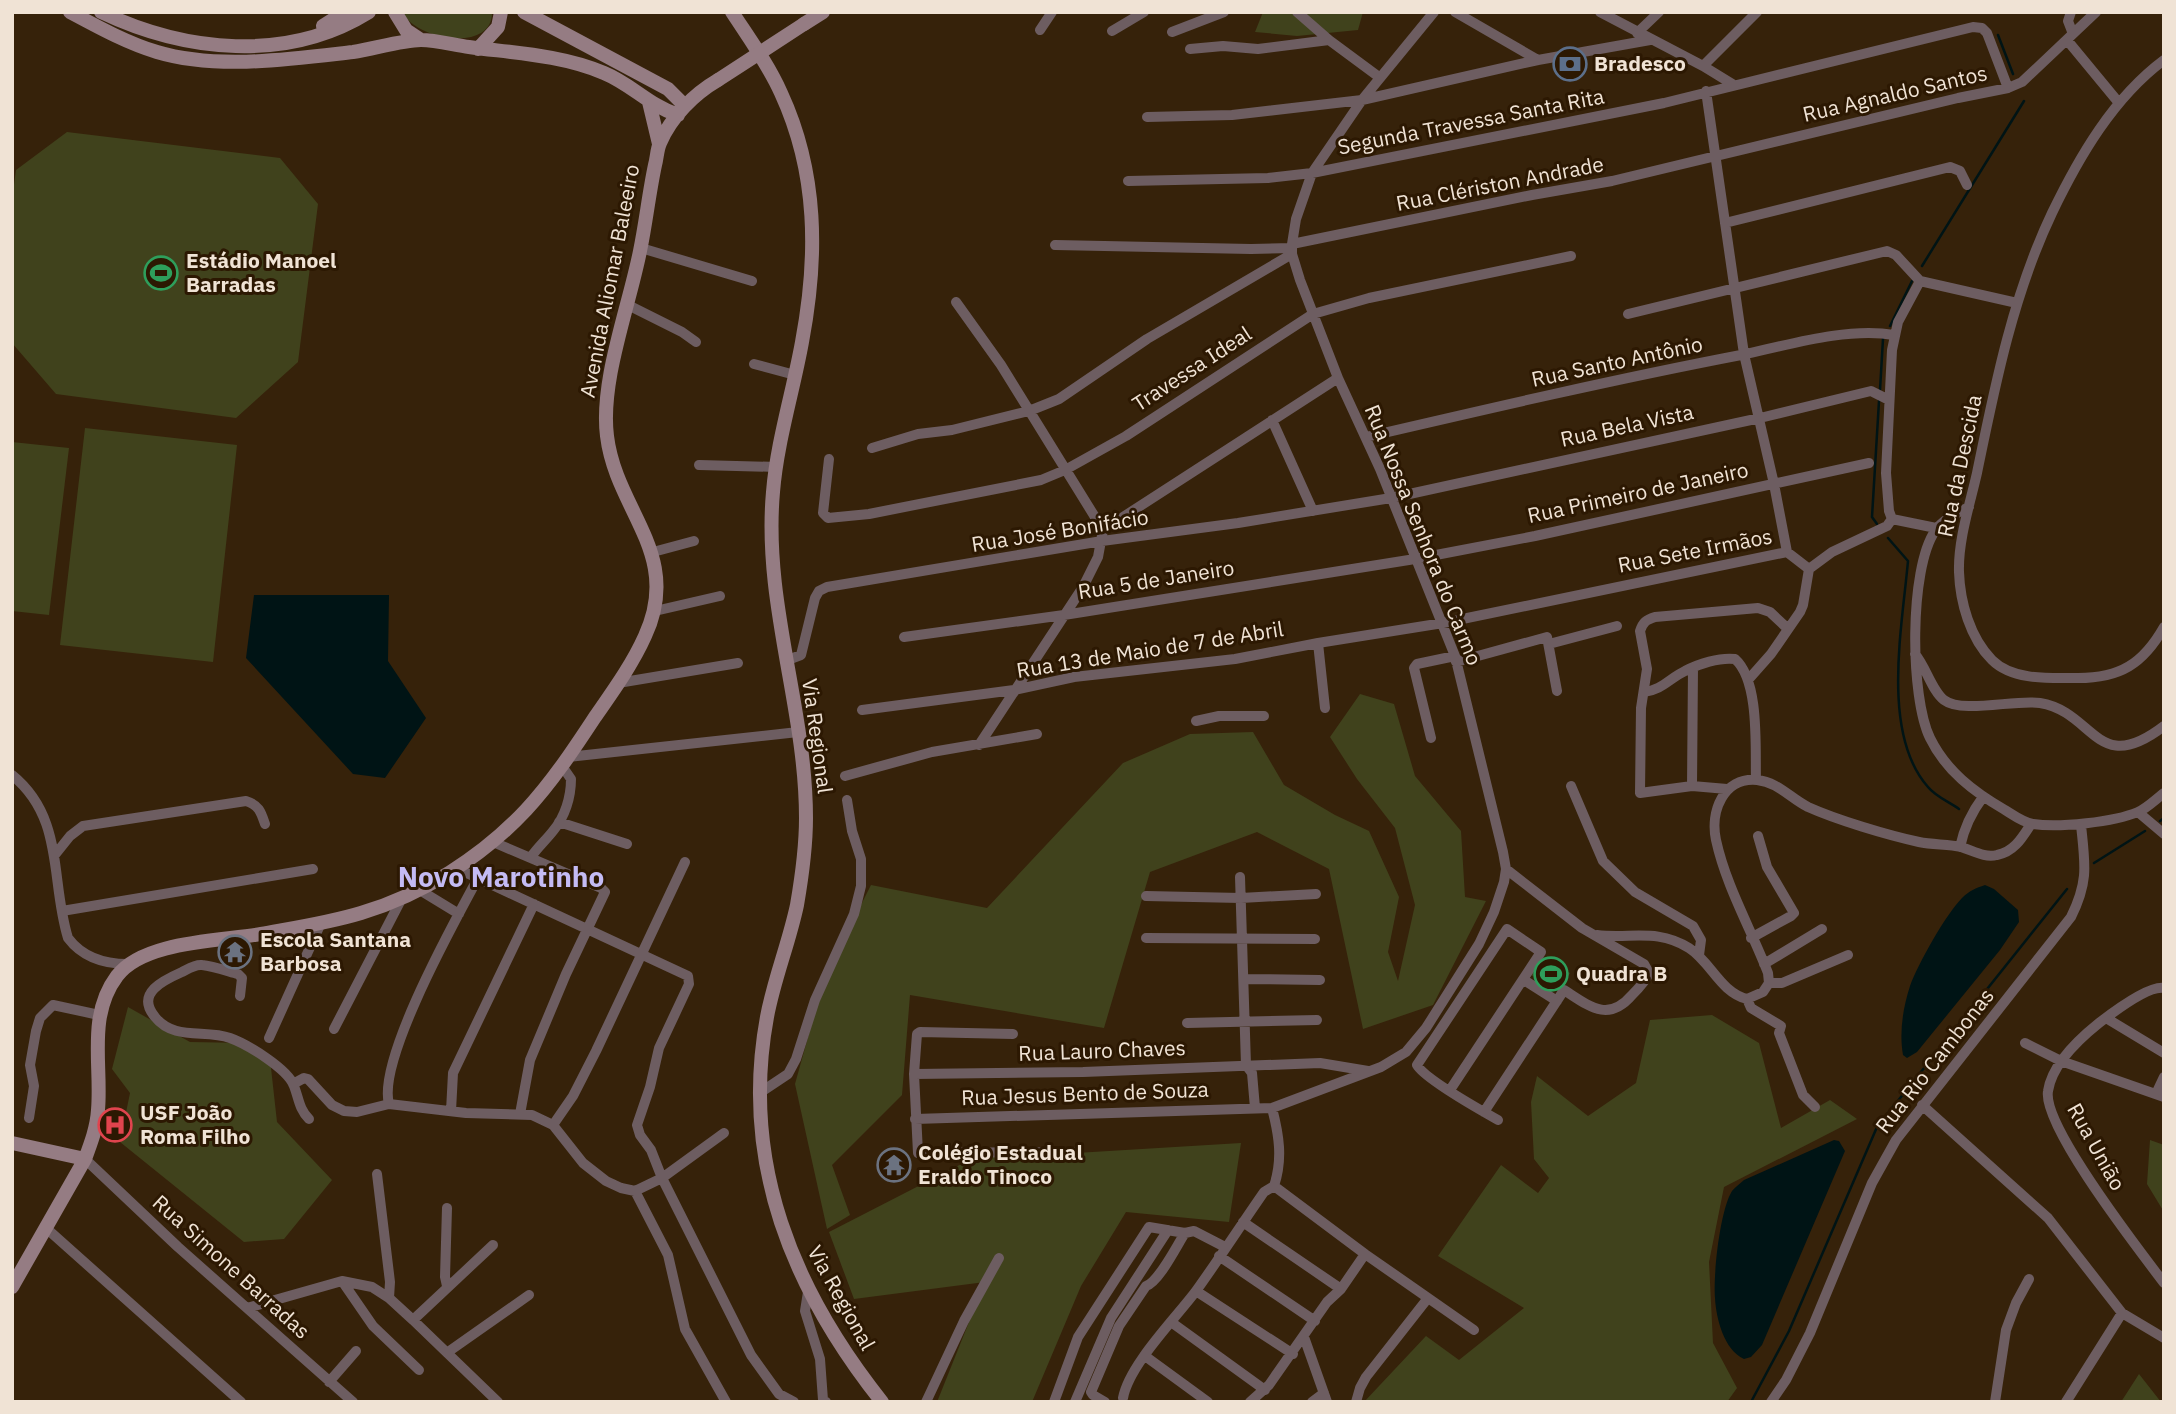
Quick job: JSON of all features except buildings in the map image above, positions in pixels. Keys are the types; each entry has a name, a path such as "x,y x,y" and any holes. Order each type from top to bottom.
{"main road":[{"path":"71,12 130,42 192,59 226,61 311,57 373,50 421,40 575,63 619,80 649,102 682,110"},
{"path":"102,12 133,27 201,45 244,47 293,42 323,34 369,12"},
{"path":"293,42 345,12"},
{"path":"395,12 400,23 421,40"},
{"path":"478,49 498,27 501,12"},
{"path":"524,12 668,89 703,89"},
{"name":"Via Regional","path":"732,12 780,90 794,123 806,163 812,202 812,264 808,306 773,491 772,556 775,602 799,732 806,816 797,905 767,1014 760,1068 765,1154 770,1185 788,1246 808,1292 838,1343 882,1402"},
{"name":"Avenida Aliomar Baleeiro","path":"128,964 170,948 321,923 402,898 456,868 493,842 527,809 565,762 618,683 645,636 655,611 657,575 653,552 618,477 607,439 606,395 641,248 659,144 682,110 703,89 823,12"},
{"path":"668,89 682,110"},
{"path":"649,102 659,144"},
{"path":"12,1287 85,1159 93,1140 98,1109 99,1015 109,989 128,964"},
{"path":"12,1143 85,1159"}],"street":[{"path":"1040,30 1052,12"},
{"path":"1112,31 1144,12"},
{"path":"1172,33 1224,12"},
{"path":"1297,12 1379,77"},
{"path":"872,448 918,434 952,430 1029,411 1059,399 1292,249 1299,209 1312,173 1379,77 1434,12"},
{"path":"1455,12 1538,60"},
{"path":"1600,12 1734,85"},
{"path":"1637,33 1659,12"},
{"path":"1703,66 1757,12"},
{"name":"Rua Agnaldo Santos","path":"1716,158 2008,88 2022,82 2096,12"},
{"path":"2069,13 2070,37 2119,103"},
{"name":"Segunda Travessa Santa Rita","path":"1128,181 1268,178 1312,173 1664,103 1978,27 1987,33 2008,88"},
{"path":"1190,50 1223,46 1258,49 1329,40"},
{"path":"1147,117 1232,115 1362,100 1538,60 1650,40"},
{"name":"Rua da Descida","path":"2164,60 2149,71 2101,126 2067,184 2039,243 2017,303 1969,507 1959,570 1961,592 1972,631 1994,662 2022,675 2090,678 2109,675 2137,662 2164,628"},
{"path":"1706,91 1744,354 1787,552"},
{"name":"Rua Clériston Andrade","path":"1292,249 1532,195 1716,158"},
{"path":"1725,223 1950,167 1960,171 1967,185"},
{"path":"1055,245 1292,249"},
{"path":"641,248 752,281"},
{"name":"Rua Nossa Senhora do Carmo","path":"1255,1108 1272,1108 1395,1061 1406,1052 1426,1028 1479,944 1497,905 1506,869 1456,659 1366,437 1338,378 1292,249"},
{"path":"1628,314 1887,251 1896,255 1920,281 2017,303"},
{"name":"Travessa Ideal","path":"830,459 823,513 828,518 869,514 1041,480 1065,470 1126,436 1313,314 1369,298 1571,256"},
{"path":"1892,519 1886,473 1894,335 1920,281"},
{"path":"956,302 1029,411 1102,536"},
{"path":"628,306 682,332 696,342"},
{"name":"Rua Santo Antônio","path":"1366,437 1810,341 1877,332 1894,335"},
{"path":"754,364 795,375"},
{"path":"979,745 1091,573 1102,536 1338,378"},
{"name":"Rua Bela Vista","path":"1391,498 1760,418 1871,391 1889,400"},
{"path":"1272,420 1313,511"},
{"name":"Rua Primeiro de Janeiro","path":"1415,559 1535,536 1869,463"},
{"path":"699,465 777,467"},
{"name":"Rua José Bonifácio","path":"785,661 801,655 815,598 819,591 827,587 1102,536 1313,511 1391,498"},
{"path":"1969,507 1936,528 1924,556 1919,590 1914,654 1917,697 1921,717 1939,755 1951,770 1983,797 2031,824 2081,825 2138,812 2164,793"},
{"path":"1892,519 1936,528"},
{"path":"1748,680 1771,654 1803,605 1809,569 1832,552 1887,526 1892,519"},
{"path":"653,552 694,541"},
{"name":"Rua Sete Irmãos","path":"1443,623 1787,552 1809,569"},
{"name":"Rua 5 de Janeiro","path":"904,637 1064,615 1415,559"},
{"path":"655,611 720,597"},
{"path":"1787,628 1765,609 1644,621 1640,631 1646,656 1641,708 1639,790 1642,794 1692,786 1727,789 1756,780 1781,788 1806,806 1835,816 1920,842 1960,847 1983,855 2005,853 2020,842 2031,824"},
{"name":"Rua 13 de Maio de 7 de Abril","path":"862,710 1014,690 1074,677 1223,660 1443,623"},
{"path":"1549,642 1617,626"},
{"path":"1431,738 1414,667 1417,664 1456,659 1544,637 1549,642 1557,691"},
{"path":"1318,643 1325,708"},
{"path":"1914,654 1926,669 1938,694 1952,704 2029,702 2052,706 2063,710 2102,742 2116,746 2143,740 2164,726"},
{"path":"1644,692 1658,689 1685,670 1728,658 1735,659 1740,663 1748,680 1754,722 1756,780"},
{"path":"618,683 738,663"},
{"path":"1692,786 1693,668"},
{"path":"1196,721 1219,716 1264,716"},
{"path":"531,857 559,822 571,786 565,762 799,732"},
{"path":"845,776 932,752 1037,734"},
{"path":"12,775 41,806 46,818 68,938 76,948 97,960 128,964"},
{"path":"1572,786 1602,861 1635,892 1693,926 1701,940 1699,955"},
{"path":"1727,789 1717,806 1716,841 1751,938 1764,964 1768,985"},
{"path":"1960,847 1973,811 1983,797"},
{"path":"761,1092 788,1074 796,1059 816,1000 854,914 861,886 861,859 852,831 847,800"},
{"path":"54,856 70,836 83,826 246,801 256,804 265,824"},
{"path":"2138,812 2164,834"},
{"path":"559,822 627,844"},
{"name":"Rua Rio Cambonas","path":"1771,1402 1786,1380 1810,1333 1883,1162 1907,1124 2071,917 2084,886 2086,865 2081,825"},
{"path":"1751,938 1794,913 1767,867 1758,836"},
{"path":"493,842 601,887 605,895 566,974 530,1060 520,1114"},
{"path":"553,1125 573,1096 596,1051 685,862"},
{"path":"456,868 688,976 689,984 659,1048 637,1125 751,1355 773,1386 790,1401"},
{"path":"62,911 313,869"},
{"path":"1484,1112 1564,990 1599,1010 1612,1010 1626,1002 1648,973 1644,964 1597,934 1582,928 1506,869"},
{"path":"1240,877 1246,1065 1252,1073 1255,1108"},
{"path":"389,1104 386,1094 390,1070 401,1035 478,878"},
{"path":"418,889 459,914"},
{"path":"1146,897 1241,898 1316,894"},
{"path":"334,1029 402,898"},
{"path":"451,1111 453,1073 534,904"},
{"path":"269,1038 321,923"},
{"path":"1450,1090 1541,952 1507,929 1418,1067 1421,1071 1450,1090 1484,1112 1498,1120"},
{"path":"1764,964 1822,929"},
{"path":"1597,934 1659,936 1676,941 1699,955 1736,995 1747,999 1758,995 1768,985 1782,983 1848,956"},
{"path":"1146,938 1315,939"},
{"path":"240,996 242,978 238,974 199,964 163,981 151,990 150,1011 169,1029 179,1033 230,1038 266,1059 293,1084 298,1104 309,1119"},
{"path":"1244,979 1320,981"},
{"path":"1524,980 1557,1001"},
{"name":"Rua União","path":"2164,988 2157,986 2106,1018 2061,1061 2048,1090 2058,1125 2099,1196 2164,1283"},
{"path":"1747,999 1751,1008 1781,1026 1779,1033 1801,1091 1815,1107"},
{"path":"29,1118 34,1086 30,1065 40,1018 53,1005 99,1015"},
{"path":"2106,1018 2164,1053"},
{"path":"1187,1023 1317,1020"},
{"path":"1013,1034 920,1032 916,1037 914,1074 917,1152 1076,1152"},
{"path":"2025,1044 2061,1061 2160,1096 2164,1077"},
{"path":"1246,1065 1321,1063 1369,1071"},
{"name":"Rua Lauro Chaves","path":"914,1074 1083,1072 1246,1065"},
{"path":"293,1084 306,1078 332,1105 344,1111 357,1112 389,1104 451,1111 532,1115 553,1125 583,1163 606,1181 635,1191 662,1178 724,1132"},
{"path":"1922,1105 2048,1218 2122,1313 2164,1338"},
{"name":"Rua Jesus Bento de Souza","path":"915,1119 1255,1108"},
{"path":"1122,1401 1125,1388 1145,1356 1196,1291 1264,1192 1274,1186 1280,1148 1272,1108"},
{"name":"Rua Simone Barradas","path":"85,1159 178,1247 353,1402"},
{"path":"377,1174 390,1282 389,1298"},
{"path":"1274,1186 1474,1330"},
{"path":"635,1191 668,1255 685,1329 726,1402"},
{"path":"447,1208 447,1286"},
{"path":"1243,1222 1340,1289"},
{"path":"1054,1402 1078,1336 1099,1300 1147,1228 1151,1226 1185,1233 1200,1233 1315,1321"},
{"path":"46,1228 241,1402"},
{"path":"1075,1402 1111,1318 1168,1230"},
{"path":"1105,1402 1091,1392 1119,1326 1146,1286 1158,1275 1185,1233"},
{"path":"413,1320 492,1245"},
{"path":"1251,1402 1265,1390 1293,1354 1330,1298 1340,1289 1365,1254"},
{"path":"926,1402 964,1321 999,1258"},
{"path":"1995,1402 2006,1330 2029,1279"},
{"path":"342,1281 373,1326 419,1370"},
{"path":"247,1308 342,1281 372,1287 389,1298 498,1402"},
{"path":"1196,1291 1293,1354"},
{"path":"808,1292 805,1311 820,1359 822,1401"},
{"path":"447,1352 529,1295"},
{"path":"1356,1402 1366,1377 1428,1298"},
{"path":"2066,1402 2122,1313"},
{"path":"1171,1322 1265,1390"},
{"path":"1304,1338 1325,1397 1312,1402"},
{"path":"329,1382 356,1351"},
{"path":"1145,1356 1208,1402"}],"green space":[{"path":"402,12 492,12 489,25 480,33 468,38 453,38 437,36 423,30 410,22"},
{"path":"1263,12 1363,12 1358,30 1297,36 1255,32"},
{"name":"Estádio Manoel Barradas","path":"67,132 280,158 318,204 298,362 236,418 56,394 12,343 12,199 16,170"},
{"path":"85,428 237,445 213,662 60,645"},
{"path":"12,442 69,448 49,615 12,611"},
{"path":"1360,694 1394,704 1415,776 1461,831 1465,897 1486,901 1433,1005 1363,1029 1329,869 1257,832 1150,872 1104,1028 910,995 902,1095 832,1165 850,1215 827,1229 795,1084 825,976 871,885 987,908 1123,763 1190,734 1253,732 1284,785 1335,815 1369,831 1399,897 1388,952 1398,981 1415,905 1395,828 1357,779 1330,737"},
{"name":"Quadra B","path":"1543,957 1570,973 1559,992 1531,975"},
{"path":"128,1007 190,1042 245,1043 270,1059 277,1122 332,1180 284,1239 244,1242 120,1142 130,1093 112,1069"},
{"path":"1712,1015 1759,1043 1781,1128 1830,1100 1857,1119 1724,1187 1709,1262 1713,1343 1737,1388 1727,1402 1364,1402 1426,1336 1459,1360 1524,1308 1438,1256 1501,1165 1538,1193 1549,1178 1534,1159 1531,1102 1537,1076 1588,1116 1636,1083 1650,1020"},
{"path":"2150,1140 2164,1145 2164,1212 2147,1184"},
{"path":"1241,1143 1229,1222 1126,1212 1081,1286 1032,1402 937,1402 985,1282 854,1299 829,1232 977,1156"},
{"path":"2139,1374 2161,1402 2121,1402"}],"shaded area":[{"path":"254,595 389,595 388,661 426,718 385,778 353,774 246,658"},
{"path":"1985,885 1994,889 2018,910 2019,922 2000,950 1917,1052 1907,1058 1903,1055 1902,1029 1905,1003 1914,977 1948,915 1967,893"},
{"path":"1834,1140 1839,1141 1845,1151 1762,1345 1751,1357 1744,1359 1737,1355 1726,1341 1716,1306 1716,1259 1728,1200 1732,1191 1744,1180"}],"waterway":[{"path":"1998,35 2013,74"},
{"path":"1922,266 2024,101"},
{"path":"1890,326 1912,281"},
{"path":"1880,390 1883,339"},
{"path":"1877,524 1872,517 1879,401"},
{"path":"1888,538 1908,561 1898,679 1904,739 1913,765 1928,787 1959,809"},
{"path":"2160,821 2164,818"},
{"path":"2094,863 2145,831"},
{"path":"1751,1402 1789,1331 1877,1127 2067,889"}],"place":[{"name":"Bradesco","path":"1570,64"},
{"name":"Estádio Manoel Barradas","path":"161,273"},
{"name":"Escola Santana Barbosa","path":"235,952"},
{"name":"Quadra B","path":"1551,974"},
{"name":"USF João Roma Filho","path":"115,1125"},
{"name":"Colégio Estadual Eraldo Tinoco","path":"894,1165"}],"district":[{"name":"Novo Marotinho","path":"501,877"}]}
